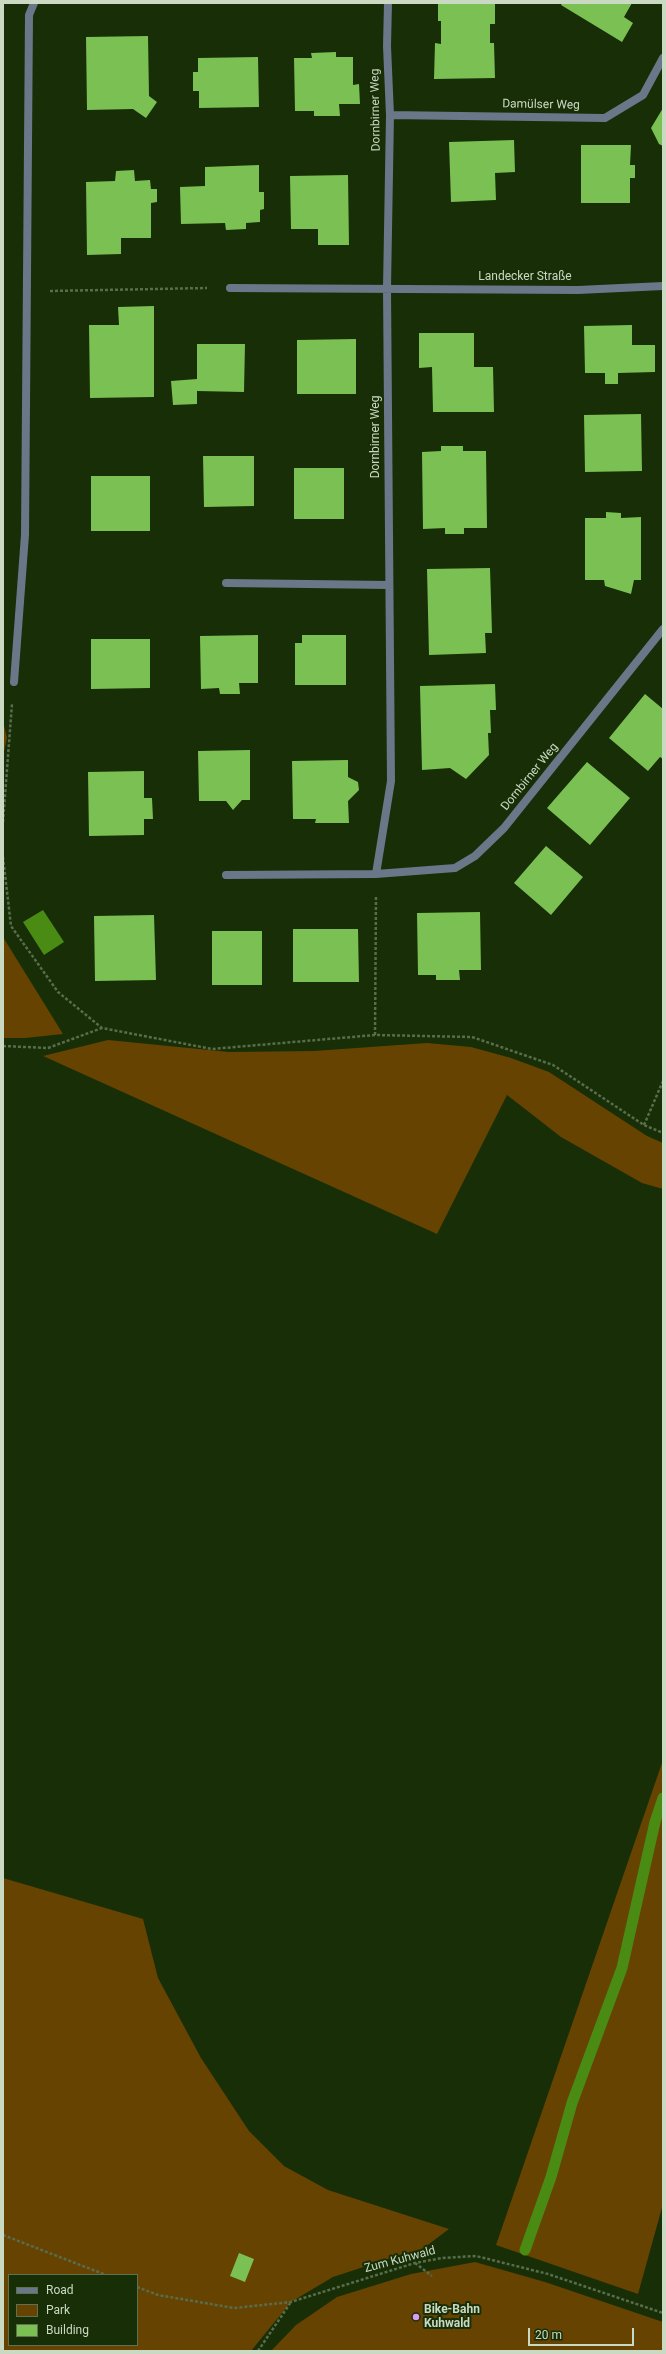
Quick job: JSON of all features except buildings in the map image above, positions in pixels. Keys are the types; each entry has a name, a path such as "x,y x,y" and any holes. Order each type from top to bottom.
{"street":[{"path":"14,682 25,535 30,15 34,3"},
{"name":"Dornbirner Weg","path":"376,874 390,781 387,288 390,115 387,46 388,3"},
{"name":"Damülser Weg","path":"390,115 605,118 643,95 663,58"},
{"name":"Landecker Straße","path":"387,288 578,290 663,286"},
{"path":"230,288 387,288"},
{"path":"226,582 389,585"},
{"name":"Dornbirner Weg","path":"226,875 376,874 455,868 475,856 504,828 663,629"}],"path":[{"path":"27,291 230,288"},
{"path":"3,822 14,682"},
{"path":"3,858 11,926 58,992 102,1028 212,1048 374,1035 472,1037 553,1065 644,1125 663,1133"},
{"path":"374,1035 376,874"},
{"path":"3,1046 48,1048 102,1028"},
{"path":"644,1125 663,1081"},
{"path":"3,2235 103,2274"},
{"name":"Zum Kuhwald","path":"138,2287 158,2295 234,2308 291,2302 415,2263 442,2258 476,2256 548,2274 663,2313"},
{"path":"415,2263 432,2276"},
{"path":"258,2351 291,2302"}],"green space":[{"path":"3,721 7,738 3,756"},
{"path":"3,937 63,1034 25,1038 3,1038"},
{"path":"108,1040 229,1052 314,1051 427,1043 471,1047 511,1058 549,1072 647,1136 663,1143 663,1189 642,1183 561,1137 507,1095 437,1234 43,1056"},
{"path":"663,1760 663,2204 638,2294 496,2245"},
{"path":"3,1878 143,1919 158,1978 201,2058 249,2131 284,2166 328,2190 449,2229 421,2250 400,2255 333,2277 291,2302 251,2351 3,2351"},
{"name":"Bike-Bahn Kuhwald","path":"475,2262 545,2282 663,2322 663,2351 271,2351 296,2325 337,2297 411,2274"}],"shaded area":[{"path":"43,910 64,942 44,955 23,922"}],"waterway":[{"path":"525,2250 551,2177 572,2103 622,1968 655,1822 663,1798"}],"place":[{"name":"Bike-Bahn Kuhwald","path":"416,2317"}]}
